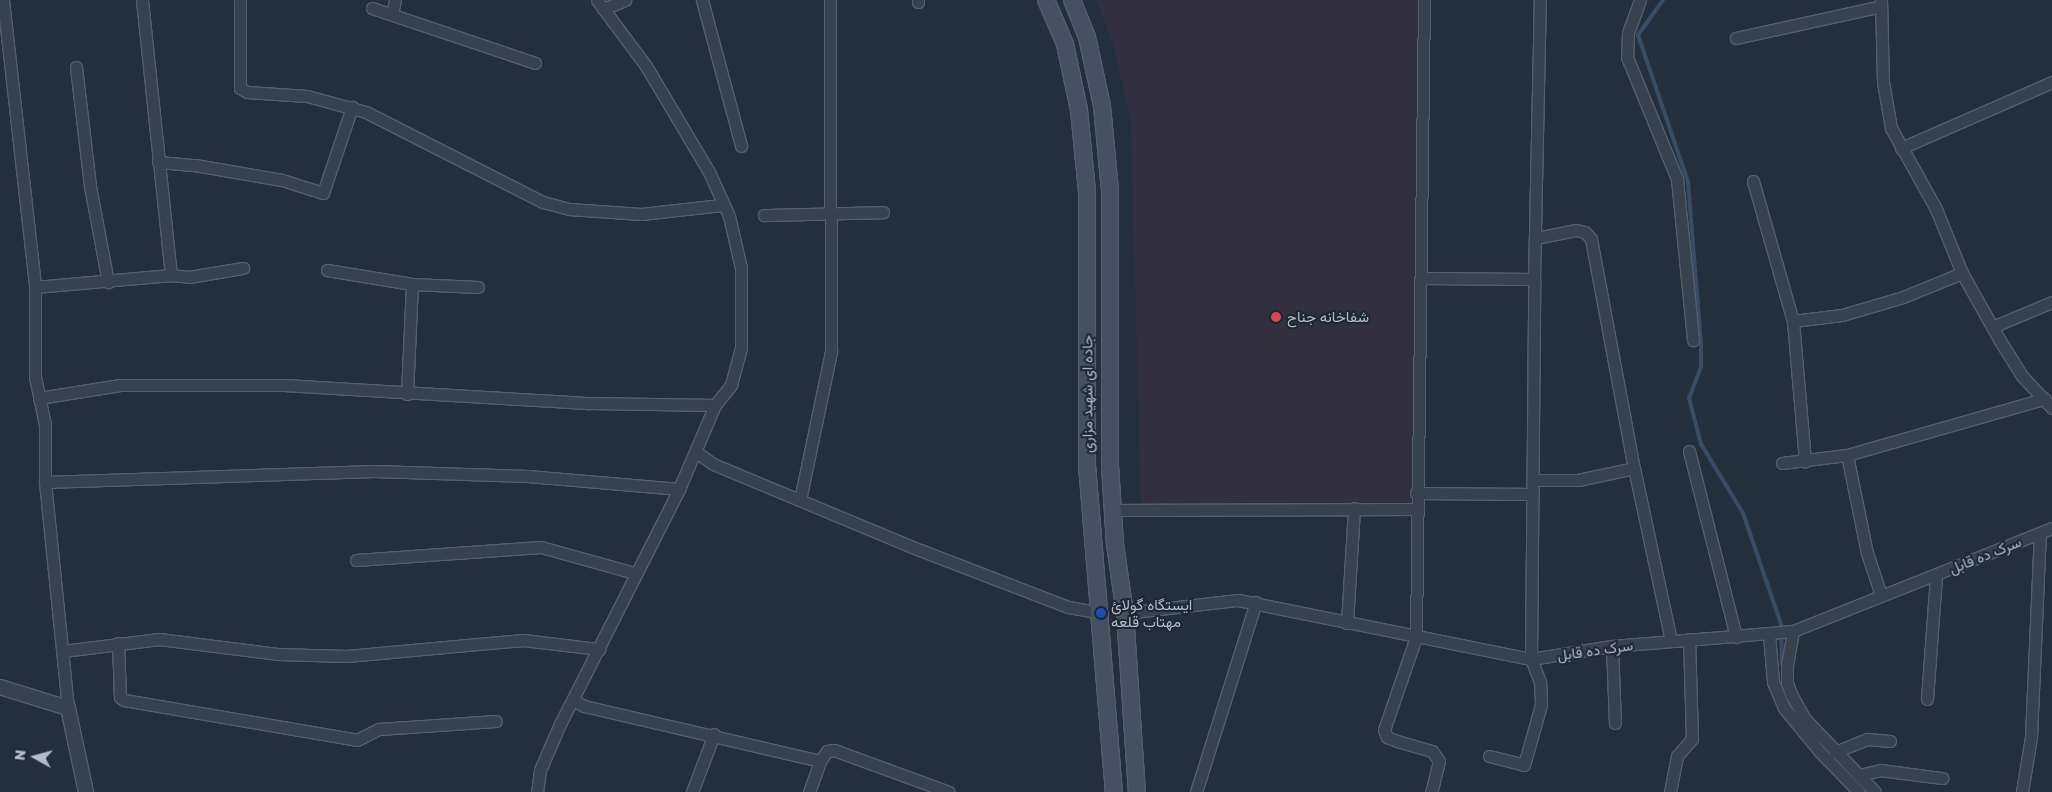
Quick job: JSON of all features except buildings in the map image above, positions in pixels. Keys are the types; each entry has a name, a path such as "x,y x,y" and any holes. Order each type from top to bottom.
{"main road":[{"name":"جاده ای شهید مزاری","path":"1046,0 1066,44 1079,110 1087,191 1087,465 1101,613 1114,792"},
{"name":"جاده ای شهید مزاری","path":"1072,0 1087,37 1102,106 1110,190 1108,344 1113,510 1126,612 1137,792"},
{"path":"1088,345 1108,344"}],"street":[{"path":"142,0 171,276"},
{"path":"240,0 240,88 247,92 307,96 352,107 543,202 569,209 641,214 721,205"},
{"path":"392,14 396,0"},
{"path":"537,792 540,770 635,574 678,489 699,454 715,405 731,385 741,348 741,268 737,242 709,172 646,66 603,5 625,0"},
{"path":"702,0 741,146"},
{"path":"800,500 830,352 832,211 830,0"},
{"path":"1424,0 1421,278 1415,509 1416,637 1384,734 1397,742 1432,751 1439,761 1430,792"},
{"path":"1489,756 1524,765 1542,705 1540,682 1531,659 1534,480 1534,279 1540,0"},
{"path":"1640,0 1628,34 1627,57 1677,180 1693,340"},
{"path":"1736,38 1881,3 1883,82 1888,116 1901,148 1936,209 1962,273 1992,327 2022,376 2048,404 1847,455 1782,463"},
{"path":"2,4 5,63 35,287 33,328 39,398 45,425 46,482 68,708 86,792"},
{"path":"372,8 535,63"},
{"path":"76,67 90,186 108,282"},
{"path":"1901,148 2052,82"},
{"path":"158,162 195,164 282,180 322,194 352,107"},
{"path":"1753,181 1794,321 1804,461"},
{"path":"764,215 832,211 883,212"},
{"path":"1536,238 1576,230 1585,232 1591,239 1634,468 1671,642"},
{"path":"35,287 171,276 189,277 243,268"},
{"path":"327,270 412,284 478,287"},
{"path":"1794,321 1842,314 1903,297 1962,273"},
{"path":"1421,278 1534,279"},
{"path":"407,394 412,284"},
{"path":"1992,327 2052,302"},
{"path":"39,398 120,385 284,385 407,394 715,405"},
{"path":"1689,451 1736,637"},
{"path":"699,454 713,464 1068,607 1101,613"},
{"path":"1847,455 1867,553 1881,595"},
{"path":"1534,480 1578,480 1634,468"},
{"path":"46,482 374,471 528,476 678,489"},
{"path":"1416,493 1533,494"},
{"path":"1347,623 1354,508"},
{"path":"1113,510 1415,509"},
{"name":"سرک ده قابل","path":"1126,612 1238,600 1256,602 1347,623 1531,659 1612,646 1793,631 2052,528"},
{"path":"2022,792 2031,737 2040,533"},
{"path":"356,560 541,547 635,574"},
{"path":"1927,699 1936,575"},
{"path":"1196,792 1256,602"},
{"path":"1793,631 1787,683 1805,719 1875,792"},
{"path":"1770,634 1773,682 1784,708 1820,752 1859,792"},
{"path":"63,651 159,639 276,654 347,656 523,640 599,649"},
{"path":"1670,792 1676,756 1688,745 1693,733 1689,639"},
{"path":"118,643 120,691 124,700 356,740 378,729 496,721"},
{"path":"1612,646 1615,723"},
{"path":"0,687 68,708"},
{"path":"573,700 584,706 714,734 820,761"},
{"path":"692,792 714,734"},
{"path":"1835,752 1867,739 1890,741"},
{"path":"809,792 820,761 827,751 834,750 950,792"},
{"path":"1859,775 1880,770 1942,778"}],"shaded area":[{"name":"شفاخانه جناح","path":"1096,0 1424,0 1413,513 1141,511 1131,122 1113,43"}],"waterway":[{"path":"1663,0 1638,35 1688,182 1701,345 1701,367 1689,398 1701,444 1743,513 1781,624 1782,664"},
{"path":"1822,745 1855,780"}],"place":[{"name":"شفاخانه جناح","path":"1276,317"},
{"name":"ایستگاه گولائ مهتاب قلعه","path":"1101,613"}]}
